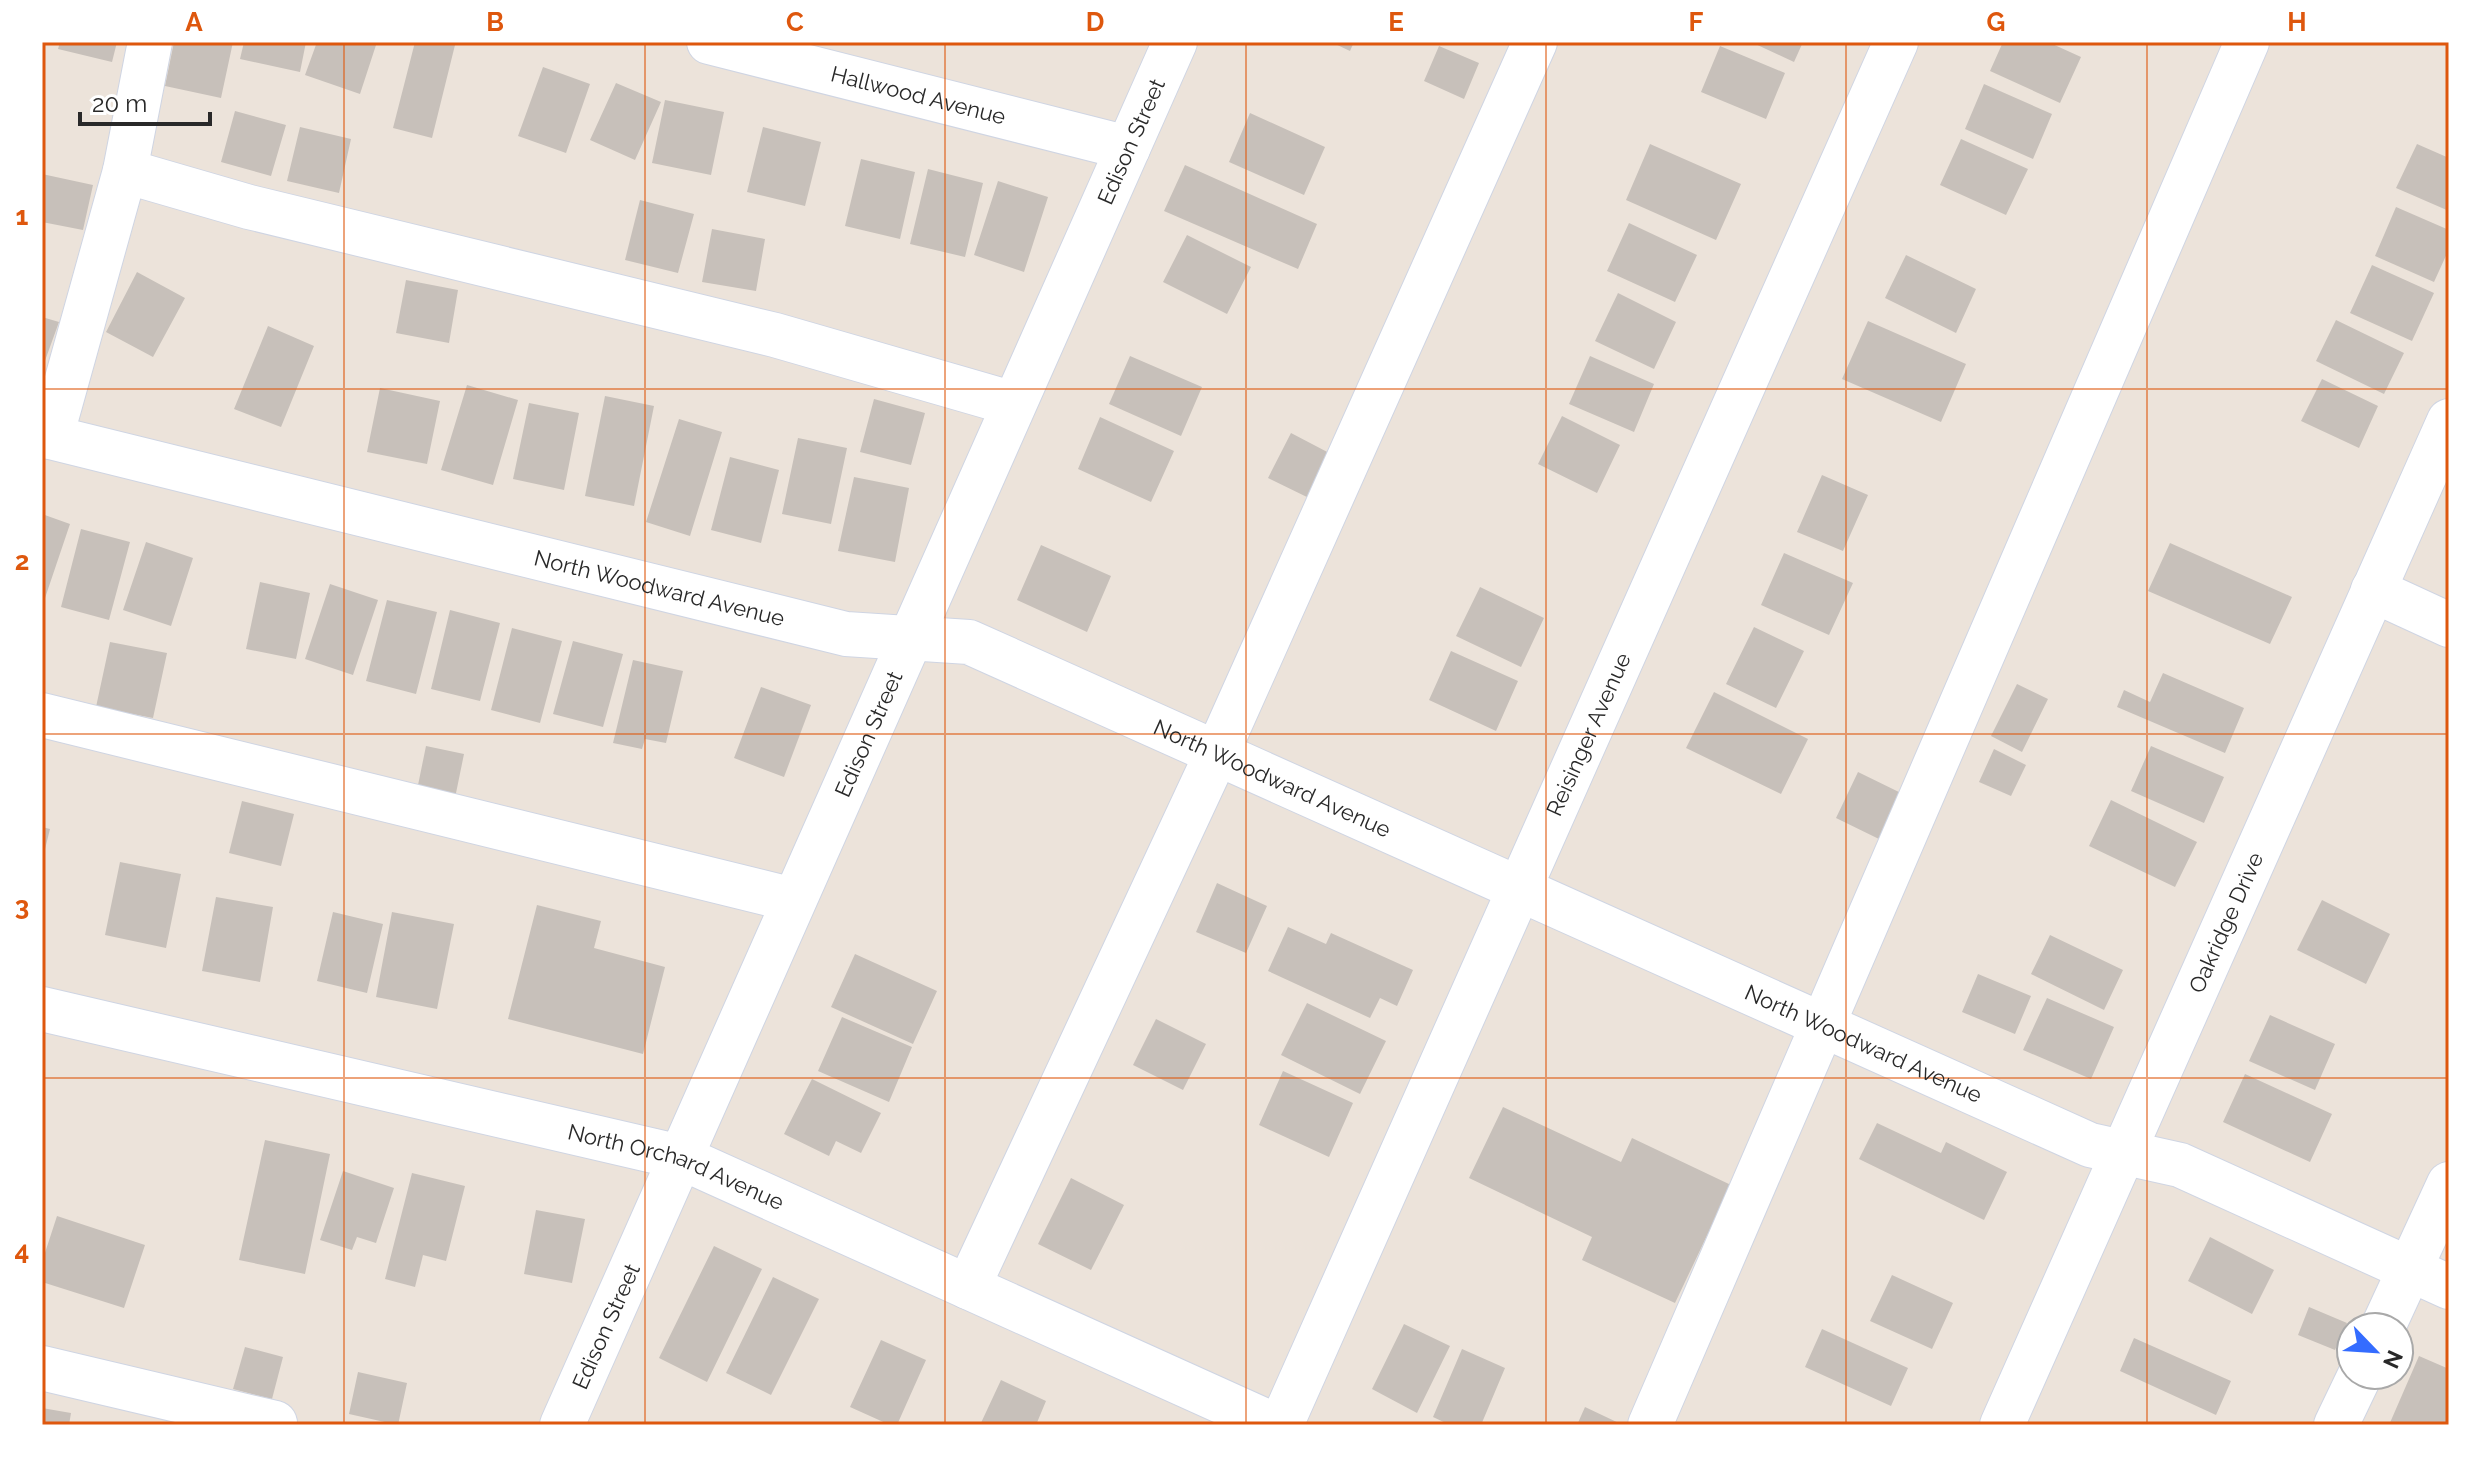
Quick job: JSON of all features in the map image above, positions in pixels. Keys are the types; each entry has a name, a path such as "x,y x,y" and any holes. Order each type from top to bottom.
{"street":[{"path":"46,436 125,171 150,42"},
{"name":"Hallwood Avenue","path":"709,42 1128,148"},
{"name":"Edison Street","path":"562,1425 1175,42"},
{"path":"968,1287 1217,753 1535,42"},
{"name":"Reisinger Avenue","path":"1281,1425 1896,42"},
{"path":"1650,1425 2247,42"},
{"path":"125,171 249,207 775,335 1014,404"},
{"name":"Oakridge Drive","path":"2002,1425 2449,421"},
{"name":"North Woodward Avenue","path":"46,436 846,634 969,642 2090,1145 2180,1165 2430,1279"},
{"path":"2373,590 2449,625"},
{"path":"42,715 794,900"},
{"name":"North Orchard Avenue","path":"42,1009 680,1157 1274,1425"},
{"path":"2399,1311 2430,1279 2449,1184"},
{"path":"42,1368 277,1424"},
{"path":"2336,1425 2352,1391"}],"building":[{"path":"60,42 117,42 112,62 58,49"},
{"path":"174,42 233,42 221,98 165,86"},
{"path":"244,42 306,42 300,72 240,59"},
{"path":"317,42 377,42 360,94 305,75"},
{"path":"415,42 455,45 432,138 393,128"},
{"path":"1331,42 1354,42 1350,51"},
{"path":"1751,42 1803,42 1794,62"},
{"path":"2003,42 2048,42 2081,57 2060,103 1990,71"},
{"path":"1439,46 1479,63 1464,99 1424,81"},
{"path":"1720,46 1785,73 1766,119 1701,92"},
{"path":"543,67 590,84 566,153 518,136"},
{"path":"616,83 661,102 635,160 590,140"},
{"path":"1984,84 2052,114 2033,159 1965,129"},
{"path":"665,100 724,112 711,175 652,163"},
{"path":"235,111 286,125 271,176 221,162"},
{"path":"1250,113 1325,147 1304,195 1229,162"},
{"path":"300,127 351,139 339,193 287,181"},
{"path":"763,127 821,142 805,206 747,192"},
{"path":"1961,139 2028,169 2006,215 1940,185"},
{"path":"1650,144 1741,184 1716,240 1626,200"},
{"path":"2417,144 2449,158 2449,211 2396,188"},
{"path":"861,159 915,172 900,239 845,226"},
{"path":"1185,165 1317,224 1298,269 1164,211"},
{"path":"928,169 983,183 965,257 910,244"},
{"path":"42,174 93,185 83,230 42,222"},
{"path":"998,181 1048,197 1024,272 974,255"},
{"path":"640,200 694,214 678,273 625,260"},
{"path":"2396,207 2449,230 2449,249 2434,282 2375,256"},
{"path":"1629,223 1697,255 1675,302 1607,271"},
{"path":"712,229 765,239 756,291 702,282"},
{"path":"1187,235 1251,267 1227,314 1163,282"},
{"path":"1906,255 1976,289 1956,333 1885,298"},
{"path":"2372,265 2434,293 2412,341 2350,313"},
{"path":"137,272 185,298 153,357 106,332"},
{"path":"406,280 458,290 449,343 396,333"},
{"path":"1618,293 1676,322 1654,369 1595,341"},
{"path":"42,317 59,322 42,369"},
{"path":"2336,320 2404,353 2384,394 2316,361"},
{"path":"1868,321 1966,364 1941,422 1842,379"},
{"path":"268,326 314,346 281,427 234,409"},
{"path":"1130,356 1202,387 1181,436 1109,404"},
{"path":"1590,356 1654,384 1634,432 1569,404"},
{"path":"2322,379 2378,406 2359,448 2301,421"},
{"path":"467,385 518,400 493,485 441,470"},
{"path":"380,388 440,401 427,464 367,452"},
{"path":"605,396 654,406 634,506 585,496"},
{"path":"874,399 925,413 911,465 860,452"},
{"path":"529,403 579,413 564,490 513,479"},
{"path":"1562,416 1620,445 1597,493 1538,464"},
{"path":"1100,417 1174,451 1151,502 1078,469"},
{"path":"679,419 722,432 690,536 646,522"},
{"path":"1291,433 1333,455 1311,499 1268,478"},
{"path":"798,438 847,448 831,524 782,514"},
{"path":"730,457 779,470 761,543 711,530"},
{"path":"1822,475 1868,495 1843,551 1797,532"},
{"path":"854,477 909,488 895,562 838,551"},
{"path":"42,514 70,524 44,601 42,600"},
{"path":"81,529 130,542 109,620 61,607"},
{"path":"146,542 193,558 171,626 123,610"},
{"path":"2170,543 2292,597 2270,644 2148,591"},
{"path":"1041,545 1111,576 1087,632 1017,600"},
{"path":"1784,553 1853,583 1829,635 1761,605"},
{"path":"260,582 310,593 296,659 246,649"},
{"path":"330,584 378,600 353,675 305,659"},
{"path":"1480,587 1544,618 1521,667 1456,636"},
{"path":"387,600 437,612 416,694 366,681"},
{"path":"450,610 500,623 480,701 431,689"},
{"path":"1754,627 1804,651 1776,708 1726,684"},
{"path":"512,628 562,641 540,723 491,710"},
{"path":"573,641 623,654 603,727 553,714"},
{"path":"110,642 167,653 153,718 96,707"},
{"path":"1451,651 1518,681 1496,731 1429,700"},
{"path":"633,660 683,671 666,743 645,739 642,749 613,743"},
{"path":"2163,673 2244,708 2225,753 2117,707 2124,690 2150,702"},
{"path":"2017,684 2048,699 2022,752 1991,736"},
{"path":"761,687 811,705 784,777 734,758"},
{"path":"1714,692 1808,739 1781,794 1686,748"},
{"path":"426,746 464,754 455,798 417,790"},
{"path":"2151,746 2224,777 2204,823 2131,791"},
{"path":"1994,749 2026,765 2011,796 1979,782"},
{"path":"1858,772 1903,794 1881,840 1836,818"},
{"path":"2111,800 2197,842 2175,887 2089,846"},
{"path":"242,801 294,814 281,866 229,853"},
{"path":"42,827 50,829 43,857 42,857"},
{"path":"120,862 181,874 166,948 105,935"},
{"path":"1217,883 1267,906 1246,953 1196,932"},
{"path":"216,897 273,907 260,982 202,971"},
{"path":"2322,900 2390,934 2366,984 2297,950"},
{"path":"537,905 601,921 594,948 665,967 643,1054 508,1019"},
{"path":"333,912 383,924 367,993 317,981"},
{"path":"392,912 454,924 437,1009 376,997"},
{"path":"1288,927 1326,944 1331,933 1413,970 1397,1006 1380,998 1370,1018 1268,971"},
{"path":"2050,935 2123,970 2104,1010 2031,974"},
{"path":"855,954 937,991 913,1044 831,1007"},
{"path":"1978,974 2031,996 2015,1034 1962,1012"},
{"path":"2047,998 2114,1027 2091,1079 2023,1050"},
{"path":"1307,1003 1386,1041 1360,1094 1281,1055"},
{"path":"2270,1015 2335,1044 2315,1090 2249,1061"},
{"path":"842,1017 912,1047 889,1102 818,1071"},
{"path":"1156,1019 1206,1044 1183,1090 1133,1065"},
{"path":"1283,1071 1353,1103 1329,1157 1259,1125"},
{"path":"2245,1074 2332,1114 2310,1162 2223,1122"},
{"path":"812,1079 881,1113 861,1153 836,1141 829,1156 784,1134"},
{"path":"1503,1107 1621,1162 1632,1138 1731,1185 1675,1303 1582,1260 1592,1237 1469,1178"},
{"path":"1877,1123 1941,1153 1946,1142 2007,1172 1984,1220 1859,1159"},
{"path":"265,1140 330,1154 305,1274 239,1260"},
{"path":"343,1171 394,1188 376,1243 357,1237 352,1250 320,1240"},
{"path":"412,1173 465,1186 446,1261 423,1255 415,1287 385,1279"},
{"path":"1071,1178 1124,1205 1091,1270 1038,1244"},
{"path":"536,1210 585,1219 572,1283 524,1274"},
{"path":"57,1216 145,1245 124,1308 42,1282 42,1262"},
{"path":"2210,1237 2274,1270 2252,1314 2188,1281"},
{"path":"714,1246 762,1269 707,1382 659,1358"},
{"path":"1892,1275 1953,1303 1932,1349 1870,1321"},
{"path":"773,1277 819,1299 771,1395 726,1373"},
{"path":"2309,1307 2335,1318 2335,1350 2298,1335"},
{"path":"1404,1324 1450,1346 1417,1413 1372,1389"},
{"path":"1822,1329 1908,1368 1891,1406 1805,1367"},
{"path":"2134,1338 2231,1381 2216,1415 2120,1371"},
{"path":"881,1340 926,1360 897,1425 890,1425 850,1407"},
{"path":"245,1347 283,1357 272,1399 233,1389"},
{"path":"1462,1349 1505,1368 1481,1425 1450,1425 1433,1417"},
{"path":"2419,1356 2449,1369 2449,1425 2389,1425 2404,1391 2415,1391 2415,1365"},
{"path":"358,1372 407,1383 398,1425 349,1414"},
{"path":"1001,1380 1046,1401 1036,1425 980,1425"},
{"path":"1585,1407 1623,1425 1577,1425"},
{"path":"42,1408 71,1413 69,1425 42,1425"}]}
